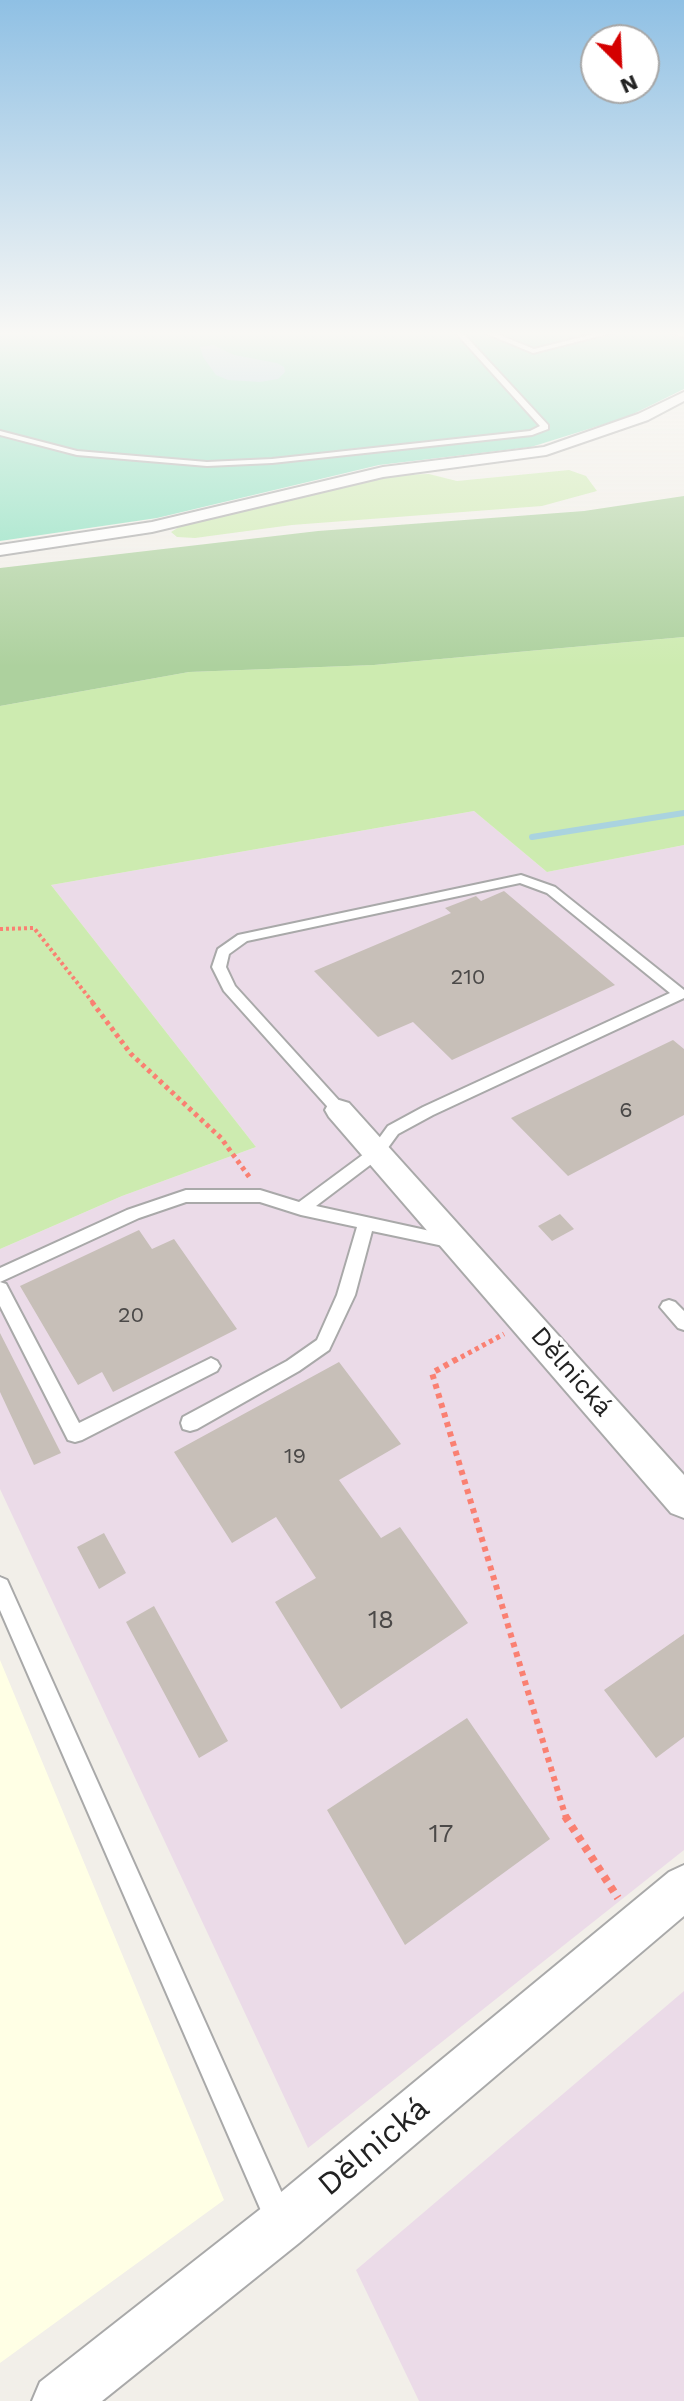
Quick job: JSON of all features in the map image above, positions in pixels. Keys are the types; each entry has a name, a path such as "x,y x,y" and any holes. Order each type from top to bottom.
{"street":[{"path":"0,550 152,527 383,472 546,451 569,443"},
{"name":"Dělnická","path":"339,1110 684,1501"},
{"name":"Dělnická","path":"59,2401 281,2225 684,1887"}],"lane":[{"path":"39,443 77,453 207,464 272,461 436,443"},
{"path":"301,1209 377,1152 393,1130 680,994 551,890 521,879 243,938 223,952 219,967 229,988 339,1110"},
{"path":"0,1275 133,1214 186,1196 260,1196 301,1209 458,1243"},
{"path":"190,1423 293,1366 323,1345 346,1295 366,1223"},
{"path":"0,1289 75,1434 211,1366"},
{"path":"669,1307 684,1323"},
{"path":"0,1587 281,2225"}],"path":[{"path":"0,929 34,928 56,952 131,1054 221,1138 260,1196"},
{"path":"526,1321 432,1373 566,1818 636,1926"}],"shaded area":[{"path":"474,811 547,872 684,845 684,1850 308,2148 0,1489 0,1249 122,1196 256,1147 51,885"},
{"path":"0,1660 224,2200 0,2363"},
{"path":"684,1991 684,2401 419,2401 356,2270"}],"green space":[{"path":"0,443 544,443 379,465 157,518 0,541"},
{"path":"569,470 586,476 597,491 542,506 292,525 195,538 177,537 171,532 184,524 392,475 429,474 457,481"},
{"path":"684,496 684,637 374,665 189,672 0,706 0,568 318,531 584,511"},
{"path":"684,637 684,845 547,872 474,811 51,885 256,1147 122,1196 0,1249 0,706 189,672 374,665"}],"building":[{"path":"504,891 615,985 452,1060 413,1022 378,1037 314,971 451,913 445,908 476,896 481,901"},
{"path":"673,1040 684,1049 684,1115 568,1176 511,1118"},
{"path":"560,1214 574,1229 552,1241 538,1226"},
{"path":"139,1230 152,1249 174,1239 237,1329 113,1392 102,1372 78,1385 20,1286"},
{"path":"0,1333 61,1453 34,1465 0,1392"},
{"path":"339,1362 401,1444 339,1480 381,1538 400,1527 468,1623 341,1709 275,1602 316,1578 276,1517 232,1543 174,1452"},
{"path":"104,1533 126,1573 99,1589 77,1547"},
{"path":"154,1606 228,1741 199,1758 126,1622"},
{"path":"684,1634 684,1737 656,1758 604,1690"},
{"path":"467,1718 550,1839 405,1945 327,1810"}],"waterway":[{"path":"532,837 684,813"}]}
